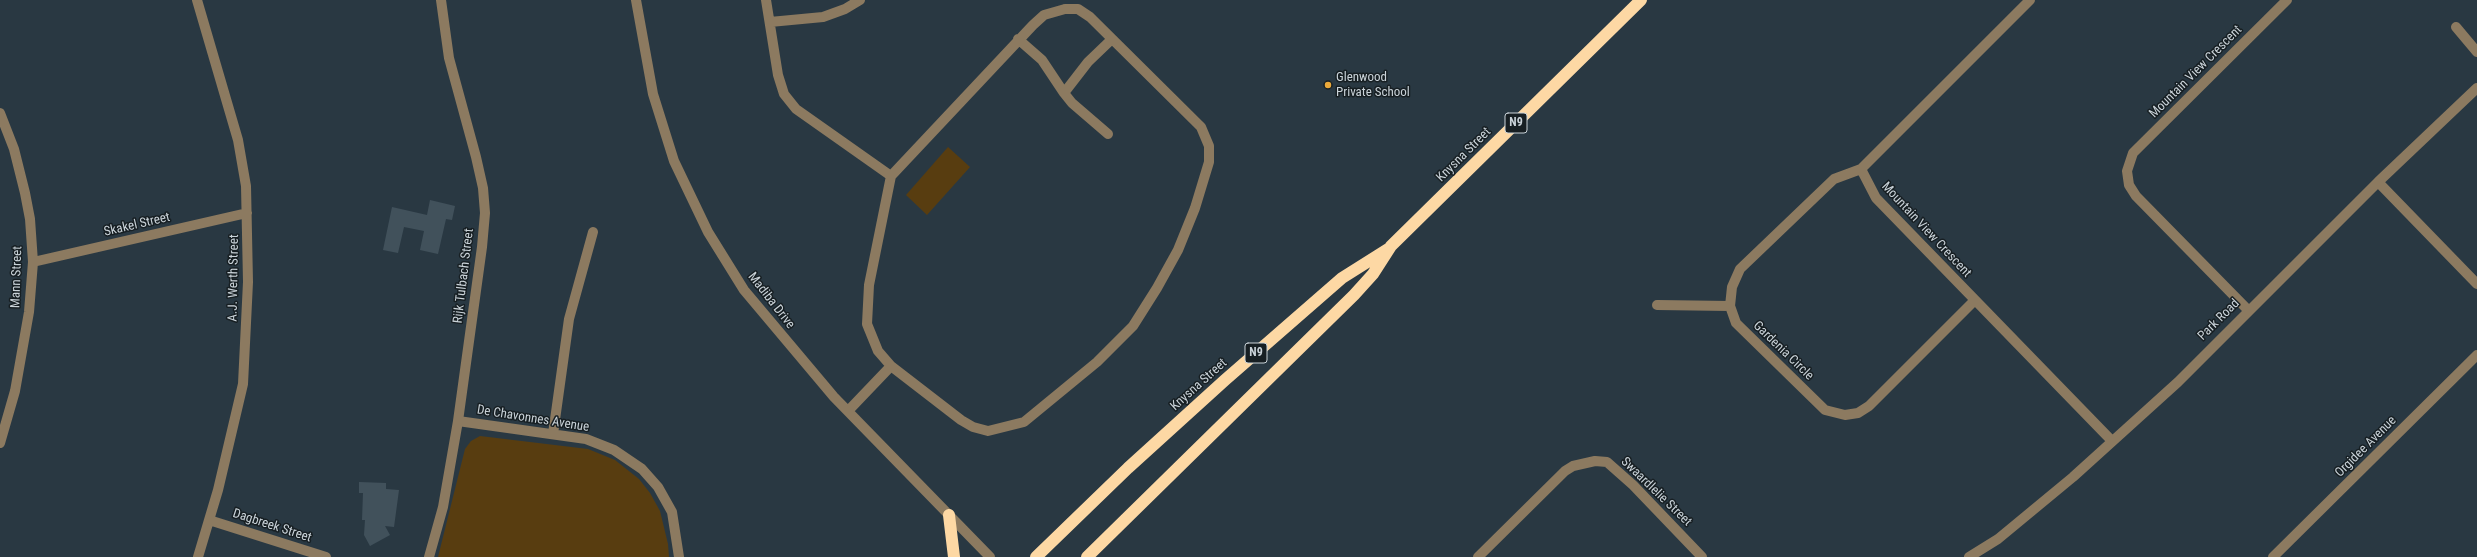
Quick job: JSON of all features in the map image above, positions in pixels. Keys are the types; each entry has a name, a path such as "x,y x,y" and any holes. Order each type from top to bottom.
{"highway":[{"name":"Knysna Street","path":"1036,557 1128,468 1242,365 1342,278 1391,246 1641,0"},
{"name":"Knysna Street","path":"1087,557 1354,295 1373,274 1391,246"},
{"path":"949,514 954,557"}],"street":[{"name":"A.J. Werth Street","path":"197,0 238,140 246,186 248,282 243,384 209,520 198,557"},
{"name":"Rijk Tulbach Street","path":"429,557 443,507 458,421 482,247 485,213 483,188 476,157 449,58 441,0"},
{"name":"Madiba Drive","path":"636,0 652,94 674,161 708,232 744,290 764,317 848,412 990,557"},
{"path":"766,0 780,85 796,109 891,176"},
{"path":"770,22 823,18 845,9 860,0"},
{"path":"1657,305 1730,306 1732,287 1740,269 1834,178 1861,170 2030,0"},
{"name":"Mountain View Crescent","path":"2248,310 2136,196 2129,185 2127,170 2134,153 2287,0"},
{"path":"1065,9 1078,9 1090,17 1201,127 1209,146 1206,174 1178,250 1157,288 1132,326 1097,362 1024,422 1002,429 988,431 973,427 891,366 878,351 867,324 869,285 891,176 1018,39 1044,15 1065,9"},
{"path":"2456,27 2477,52"},
{"path":"1018,39 1042,60 1072,103 1108,134"},
{"path":"1064,93 1088,62 1112,39"},
{"name":"Park Road","path":"1969,557 1998,539 2178,382 2248,310 2342,220 2378,182 2477,88"},
{"name":"Mann Street","path":"0,113 14,149 25,193 30,219 32,262 29,312 16,384 0,443"},
{"name":"Mountain View Crescent","path":"1861,170 1876,198 2112,441"},
{"path":"2378,182 2477,284"},
{"name":"Skakel Street","path":"32,262 247,213"},
{"path":"553,434 569,319 593,232"},
{"name":"Gardenia Circle","path":"1730,306 1732,314 1742,329 1825,410 1845,415 1858,413 1869,406 1975,300"},
{"name":"Orgidee Avenue","path":"2273,557 2477,355"},
{"path":"848,412 891,366"},
{"name":"De Chavonnes Avenue","path":"458,421 586,439 614,450 642,469 658,487 672,512 679,557"},
{"name":"Swaardlelie Street","path":"1478,557 1565,471 1573,466 1595,461 1607,462 1633,485 1702,557"},
{"name":"Dagbreek Street","path":"209,520 326,557"}],"shaded area":[{"path":"948,147 970,167 927,215 906,195"},
{"path":"480,436 588,449 615,460 639,479 650,493 660,511 668,544 669,557 438,557 465,449 471,441"}],"building":[{"path":"430,200 455,206 452,220 446,219 438,254 420,250 424,231 404,227 398,253 383,250 392,207 427,215"},
{"path":"359,482 386,483 386,489 399,490 394,527 385,526 390,535 370,546 364,535 365,520 362,520 363,493 359,493"}],"place":[{"name":"Glenwood Private School","path":"1328,85"}]}
